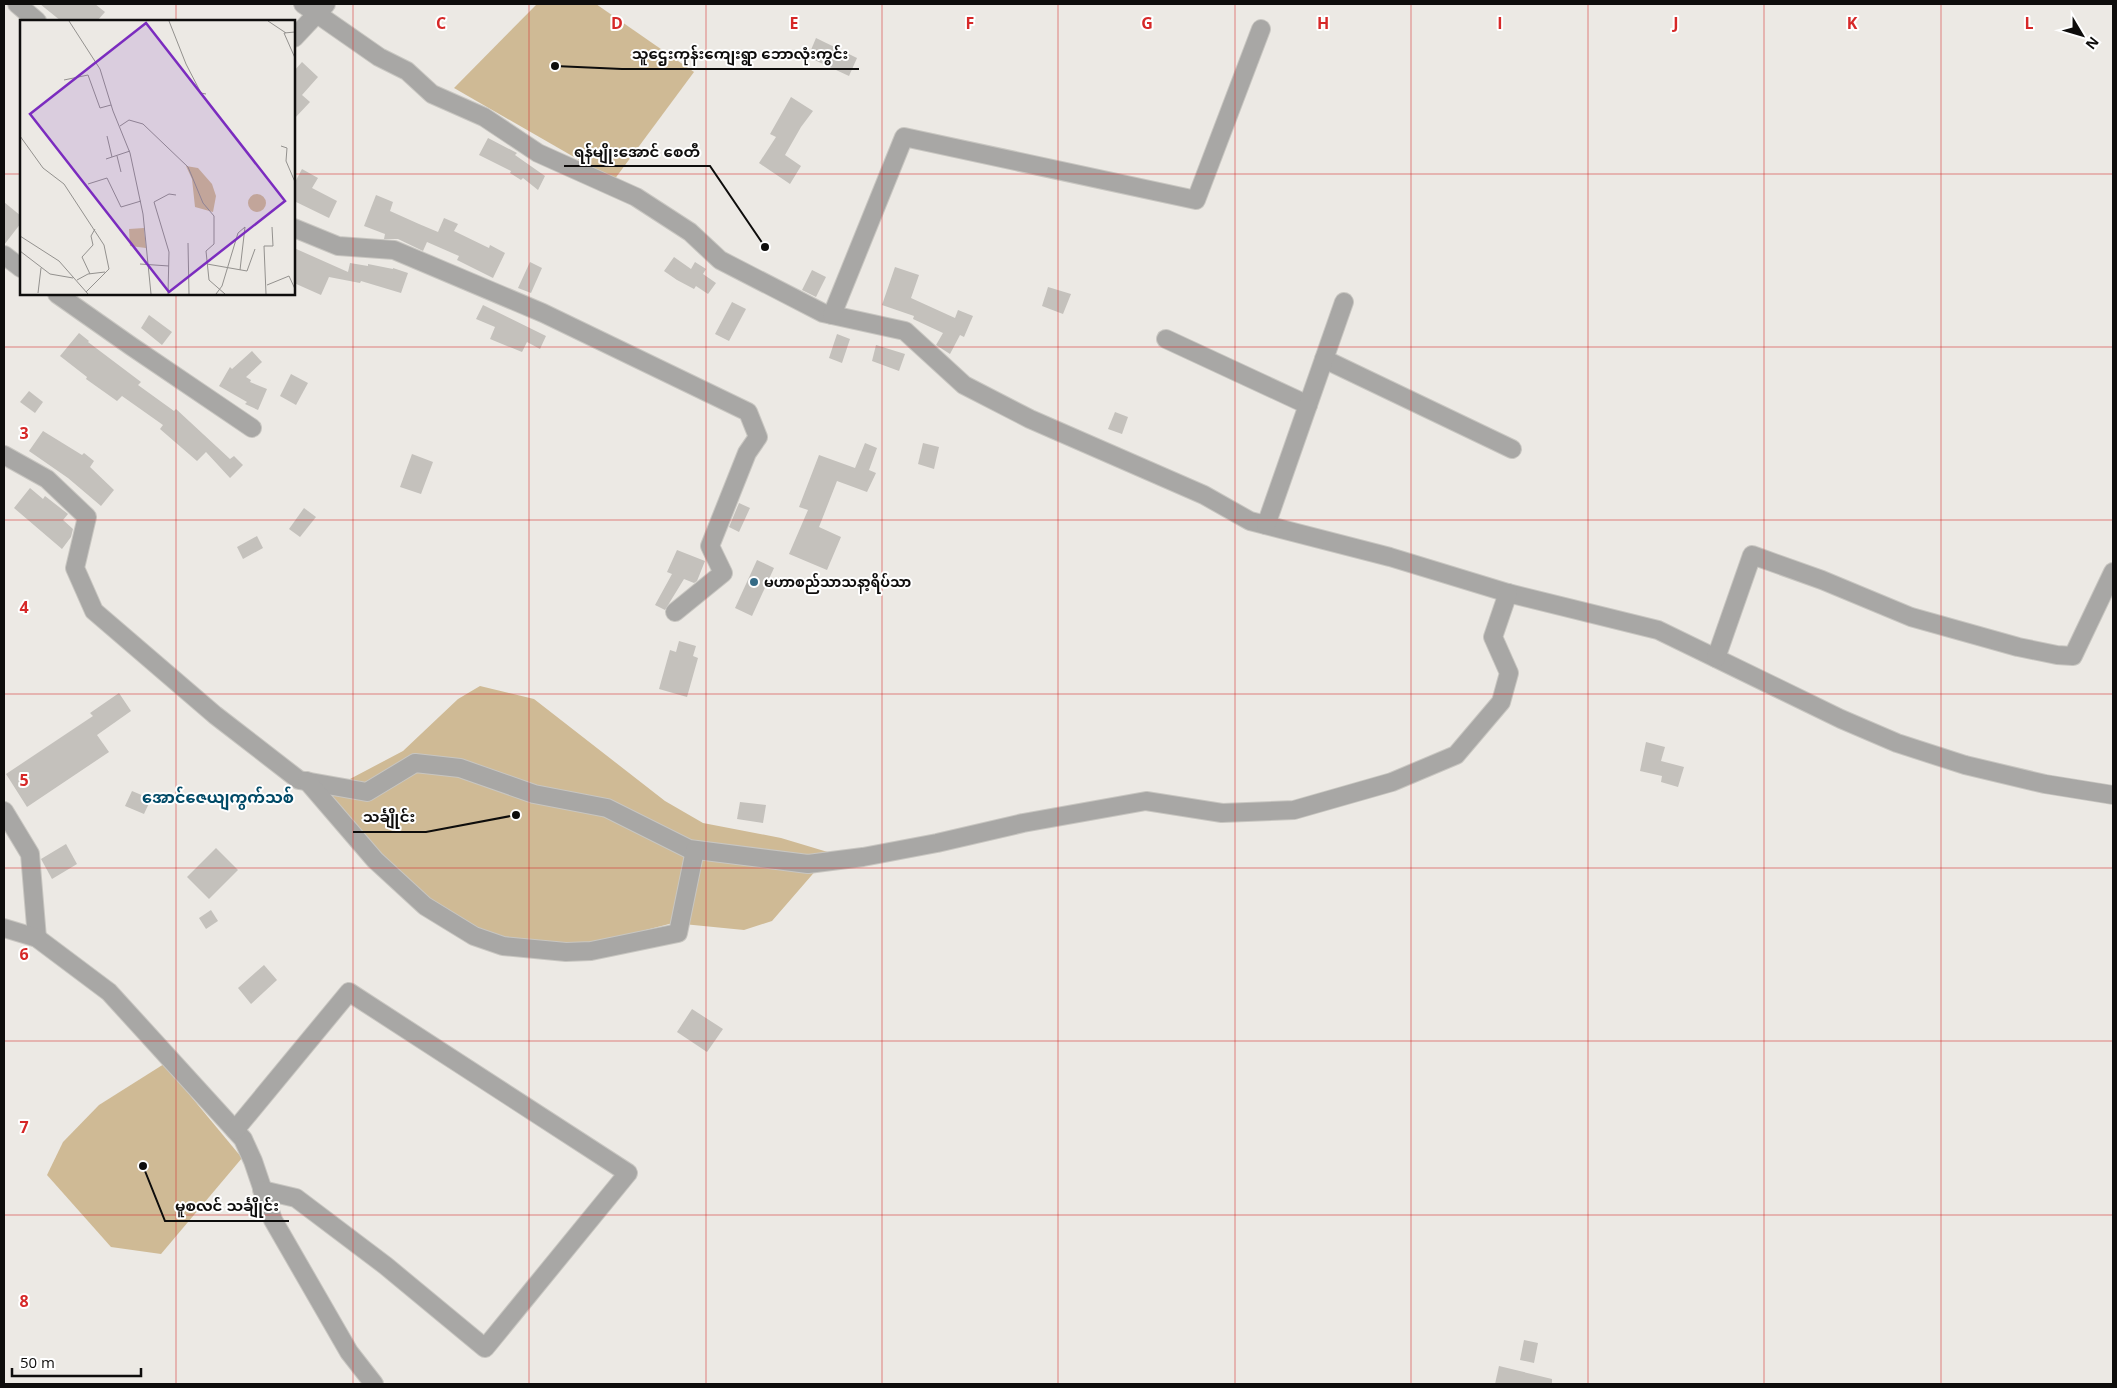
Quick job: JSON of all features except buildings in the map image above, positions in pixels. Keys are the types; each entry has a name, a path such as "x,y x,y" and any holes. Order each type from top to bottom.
{"street":[{"path":"17,4 36,20"},
{"path":"295,37 315,7 379,58 407,72 432,94 484,117 538,152 636,197 690,232 720,260 823,313 905,331 964,385 1030,419 1204,495 1250,521 1390,557 1508,593 1658,630 1896,743 1965,765 2045,784 2113,795"},
{"path":"832,315 904,137 1196,200 1261,29"},
{"path":"295,228 338,246 394,250 544,313 748,412 758,437 747,453 710,546 723,573 675,612"},
{"path":"4,256 20,267"},
{"path":"58,295 252,428"},
{"path":"1266,525 1344,302"},
{"path":"1166,338 1308,405"},
{"path":"1324,359 1512,449"},
{"path":"4,455 47,480 87,517 75,568 94,611 215,715 299,780 367,792 415,763 460,768 534,794 607,808 689,850 808,864 863,858 1023,823 1146,801 1222,813 1294,810 1392,782 1456,755 1500,702 1509,673 1493,637 1508,593"},
{"path":"1716,658 1752,555 1822,580 1911,617 2018,647 2057,655 2073,656 2113,572"},
{"path":"306,781 375,860 425,906 474,936 503,946 566,952 591,951 678,933 695,850"},
{"path":"4,811 30,854 38,938"},
{"path":"4,928 38,938 109,992 243,1139 273,1220 349,1352 374,1384"},
{"path":"235,1130 349,992 628,1173 485,1348 386,1266 296,1198 262,1190"}],"shaded area":[{"path":"537,4 596,4 694,72 614,180 454,88"},
{"path":"480,686 534,699 665,801 703,823 781,838 831,853 772,921 744,930 673,923 588,945 544,944 483,934 433,907 396,873 336,807 331,789 403,751 458,699"},
{"path":"164,1064 242,1158 161,1254 111,1247 47,1175 63,1142 99,1105"}],"place":[{"name":"သူဌေးကုန်းကျေးရွာ ဘောလုံးကွင်း","path":"555,66"},
{"name":"ရန်မျိုးအောင် စေတီ","path":"765,247"},
{"name":"မဟာစည်သာသနာ့ရိပ်သာ","path":"754,582"},
{"name":"သင်္ချိုင်း","path":"516,815"},
{"name":"မူစလင် သင်္ချိုင်း","path":"143,1166"}],"district":[{"name":"အောင်ဇေယျကွက်သစ်","path":"218,797"}]}
